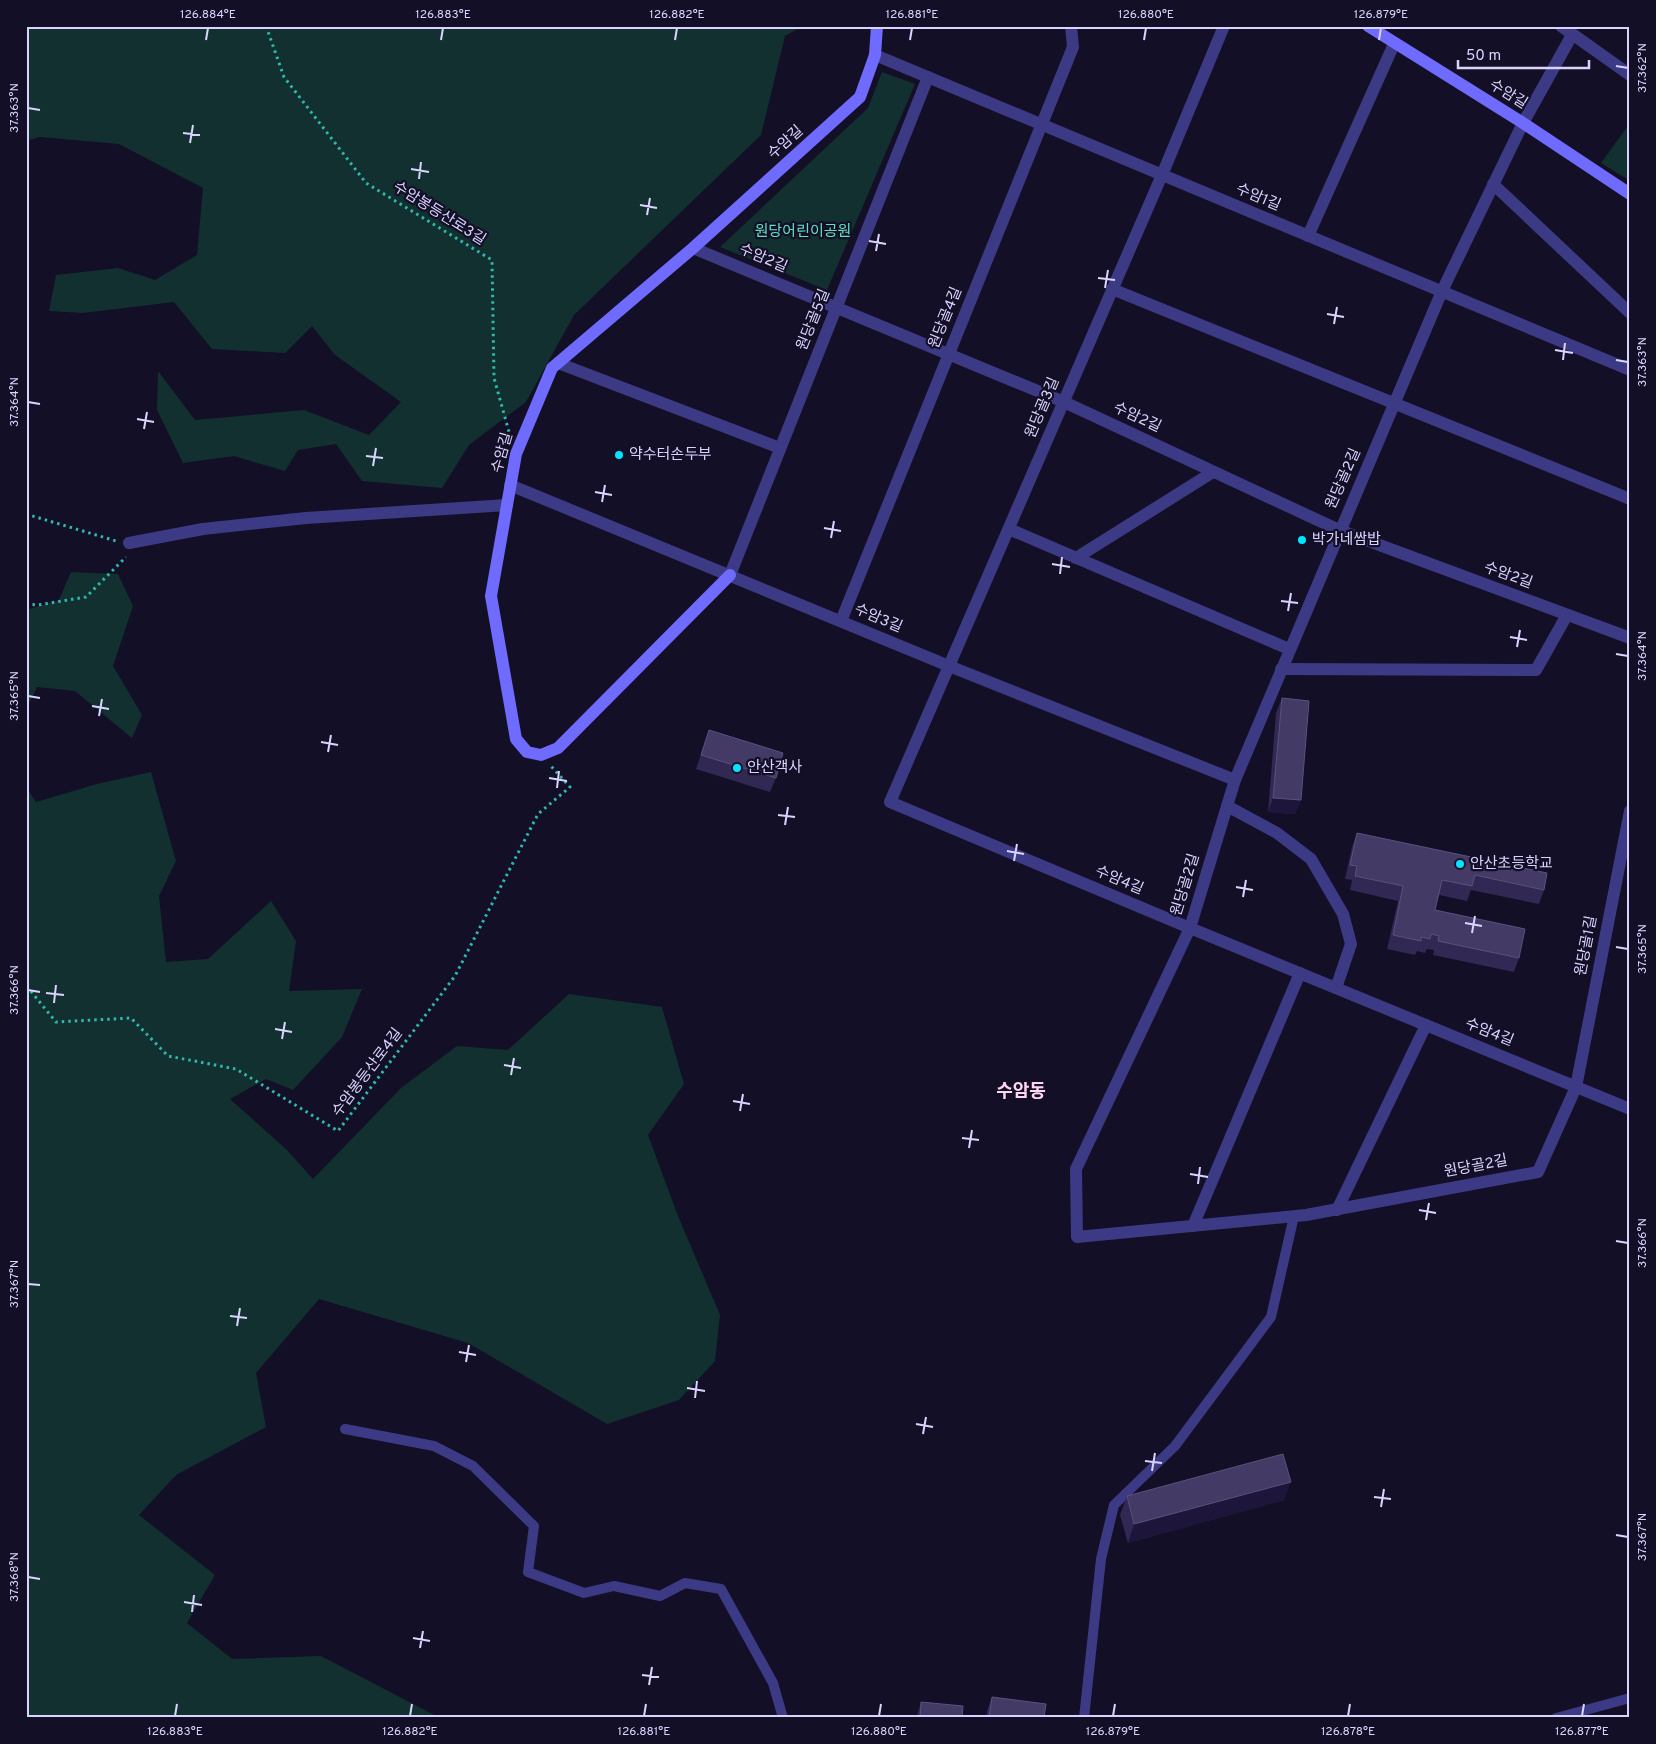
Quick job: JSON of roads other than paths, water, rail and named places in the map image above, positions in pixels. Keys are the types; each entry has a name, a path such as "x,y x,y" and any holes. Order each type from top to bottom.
{"street":[{"name":"수암길","path":"730,576 558,748 541,755 527,752 516,738 491,596 516,454 552,368 693,248 860,97 874,54 877,26"},
{"name":"원당골4길","path":"841,621 1073,47 1071,26"},
{"name":"원당골3길","path":"890,802 1162,175 1224,26"},
{"name":"수암길","path":"1368,26 1523,123 1630,194"},
{"path":"1561,26 1630,75"},
{"name":"원당골2길","path":"1572,35 1523,123 1442,291 1339,530 1235,780 1190,928 1076,1169 1077,1237 1294,1216 1337,1210 1538,1172 1576,1087"},
{"path":"1308,236 1394,44"},
{"name":"수암1길","path":"874,54 1630,370"},
{"name":"원당골5길","path":"730,576 928,77"},
{"path":"1493,184 1630,313"},
{"name":"수암2길","path":"693,248 1064,402 1339,530 1630,638"},
{"path":"1112,289 1630,499"},
{"path":"558,363 780,448"},
{"path":"1076,558 1213,472"},
{"name":"수암3길","path":"510,485 949,666 1235,780"},
{"path":"128,543 203,529 306,518 507,505"},
{"path":"1009,529 1290,650"},
{"path":"1281,669 1536,670 1567,615"},
{"name":"수암4길","path":"890,802 1630,1109"},
{"path":"1227,806 1277,833 1311,859 1343,914 1351,944 1336,988"},
{"name":"원당골1길","path":"1576,1087 1630,811"},
{"path":"1193,1226 1300,973"},
{"path":"1337,1210 1426,1025"}],"lane":[{"path":"1084,1718 1101,1559 1114,1505 1175,1446 1271,1317 1294,1216"},
{"path":"346,1428 434,1446 474,1466 534,1526 528,1572 584,1593 614,1586 660,1596 685,1583 721,1589 773,1683 783,1718"},
{"path":"1556,1718 1630,1698"}],"place":[{"name":"약수터손두부","path":"619,455"},
{"name":"박가네쌈밥","path":"1302,540"},
{"name":"안산객사","path":"737,768"},
{"name":"안산초등학교","path":"1460,864"}],"district":[{"name":"수암동","path":"1021,1092"}],"park label":[{"name":"원당어린이공원","path":"803,232"}]}
